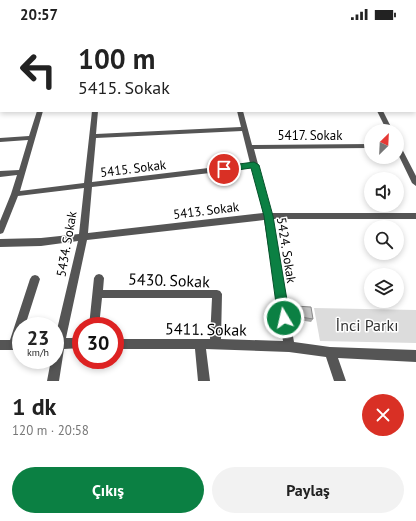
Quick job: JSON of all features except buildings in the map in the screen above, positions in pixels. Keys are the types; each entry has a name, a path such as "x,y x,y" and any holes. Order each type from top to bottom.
{"street":[{"path":"0,231 15,194 40,112"},
{"name":"5434. Sokak","path":"64,317 83,237 95,112"},
{"name":"5424. Sokak","path":"240,112 268,216 288,347"},
{"path":"380,112 386,124"},
{"path":"93,136 245,129"},
{"path":"0,140 32,138"},
{"name":"5417. Sokak","path":"250,147 364,146"},
{"path":"404,160 416,183"},
{"name":"5415. Sokak","path":"15,194 254,165"},
{"path":"0,174 21,172"},
{"name":"5413. Sokak","path":"0,243 41,242 268,216 416,216"},
{"path":"95,317 99,278"},
{"path":"25,317 35,279"},
{"name":"5430. Sokak","path":"97,294 217,294 215,344"},
{"name":"5411. Sokak","path":"124,344 215,344 288,347 330,352 416,356"},
{"path":"0,345 12,345"},
{"path":"200,345 204,381"},
{"path":"330,352 340,381"},
{"name":"5434. Sokak","path":"53,381 54,369"}],"green space":[{"name":"İnci Parkı","path":"314,308 416,310 416,343 320,341"}],"route":[{"path":"224,169 254,165 268,216 284,318"}]}
